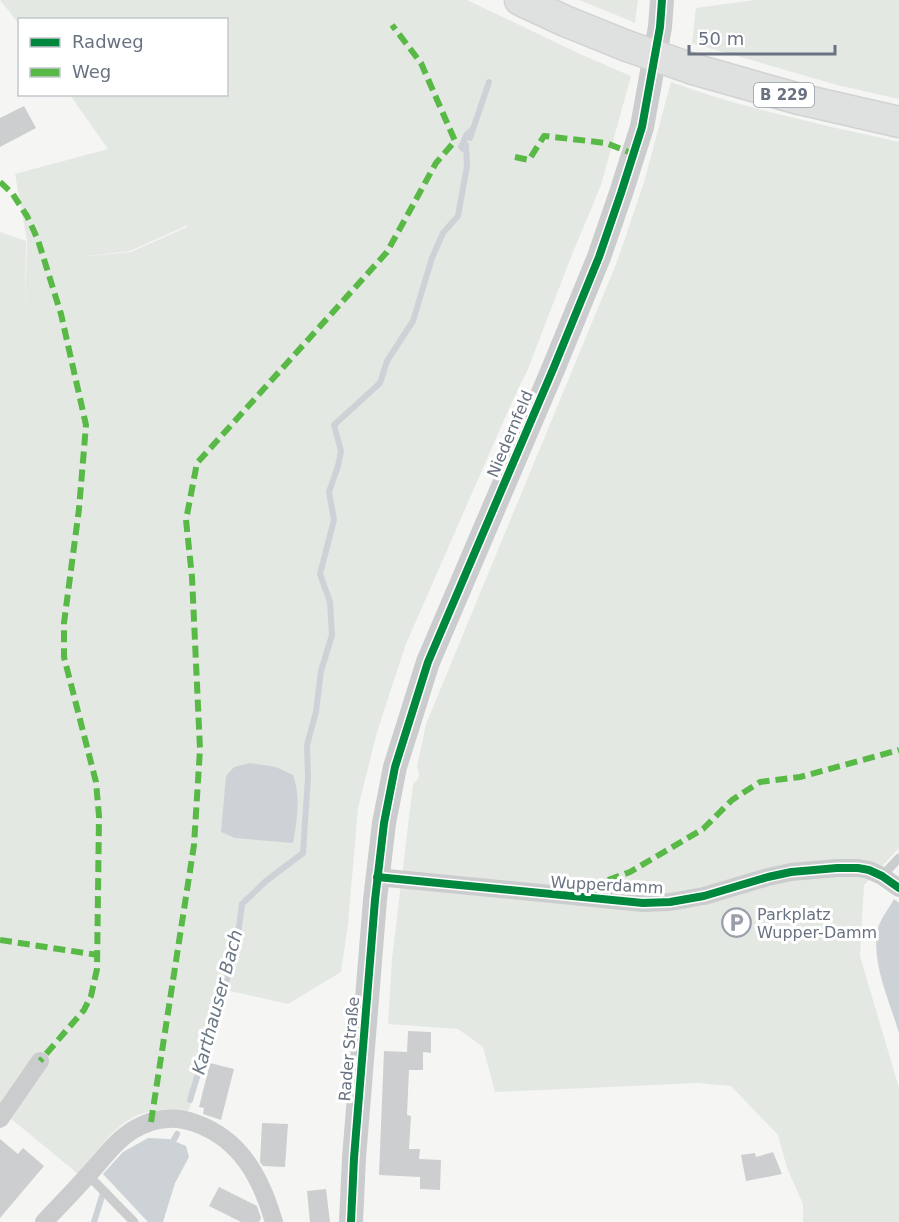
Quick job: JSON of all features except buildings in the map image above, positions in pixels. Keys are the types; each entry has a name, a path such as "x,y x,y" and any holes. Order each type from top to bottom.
{"main road":[{"name":"B 229","path":"520,0 627,46 693,69 799,99 899,122"}],"street":[{"name":"Niedernfeld","path":"377,878 394,767 428,662 554,367 599,256 626,179 642,127 663,0"},
{"name":"Wupperdamm","path":"377,878 643,903 670,902 704,896 791,872 858,868 882,876 899,888"},
{"name":"Rader Straße","path":"351,1222 358,1099 377,878"},
{"path":"0,1119 40,1060"},
{"path":"44,1222 109,1152 132,1131 164,1118 188,1120 220,1134 243,1155 261,1184 274,1222"}],"lane":[{"path":"882,876 899,858"},
{"path":"88,1175 134,1222"}],"shaded area":[{"path":"0,0 467,0 631,76 601,185 528,369 406,644 377,732 358,808 348,924 341,972 288,1004 226,990 188,1113 168,1110 151,1111 136,1116 112,1133 78,1174 3,1112 0,1115 0,232 26,241 25,315 27,241 15,174 108,149 71,96 228,96 228,18 18,18 18,23","holes":["188,225 131,252 79,257 130,251"]},
{"path":"579,0 638,0 635,23 631,21"},
{"path":"755,0 899,0 899,99 837,85 692,43 696,8"},
{"path":"671,82 699,92 813,123 899,142 899,848 864,885 860,956 899,1088 899,1222 803,1222 803,1204 787,1168 778,1135 731,1086 698,1083 495,1092 483,1047 458,1029 388,1024 392,959 413,784 419,776 417,767 426,724 617,262 644,182"},
{"path":"250,763 276,767 293,775 298,800 293,843 235,838 221,832 226,776 234,767"},
{"path":"894,899 899,903 899,1033 882,981 876,940 878,928"},
{"path":"148,1138 169,1139 186,1146 189,1157 175,1183 163,1222 148,1222 103,1174 123,1152"}],"waterway":[{"name":"Karthauser Bach","path":"470,138 489,82"},
{"name":"Karthauser Bach","path":"463,149 461,147 467,134 473,129"},
{"name":"Karthauser Bach","path":"190,1100 236,950 242,904 266,881 303,853 308,777 307,745 316,712 321,671 332,635 330,602 320,574 334,520 329,492 341,451 334,425 380,383 387,361 413,321 432,258 443,233 458,216 467,166 466,145"},
{"name":"Karthauser Bach","path":"170,1147 177,1134"},
{"name":"Karthauser Bach","path":"94,1222 102,1196"}],"marked path":[{"path":"151,1122 194,845 200,749 192,577 186,520 197,463 387,252 436,163 455,141 421,63 392,25"},
{"path":"515,157 529,160 544,136 606,143 634,154"},
{"path":"0,182 12,193 27,216 38,240 61,314 86,425 79,509 64,623 64,657 96,782 99,816 97,969 91,996 84,1010 40,1061"},
{"path":"608,880 630,872 703,829 732,800 760,782 800,777 899,750"},
{"path":"0,940 98,955"}],"cycle path":[{"path":"351,1222 375,900 384,823 395,767 428,662 599,257 642,127 660,27 662,0"},
{"path":"377,877 643,903 670,902 704,896 791,872 837,868 869,870 899,888"}],"place":[{"name":"Parkplatz Wupper-Damm","path":"736,923"}]}
